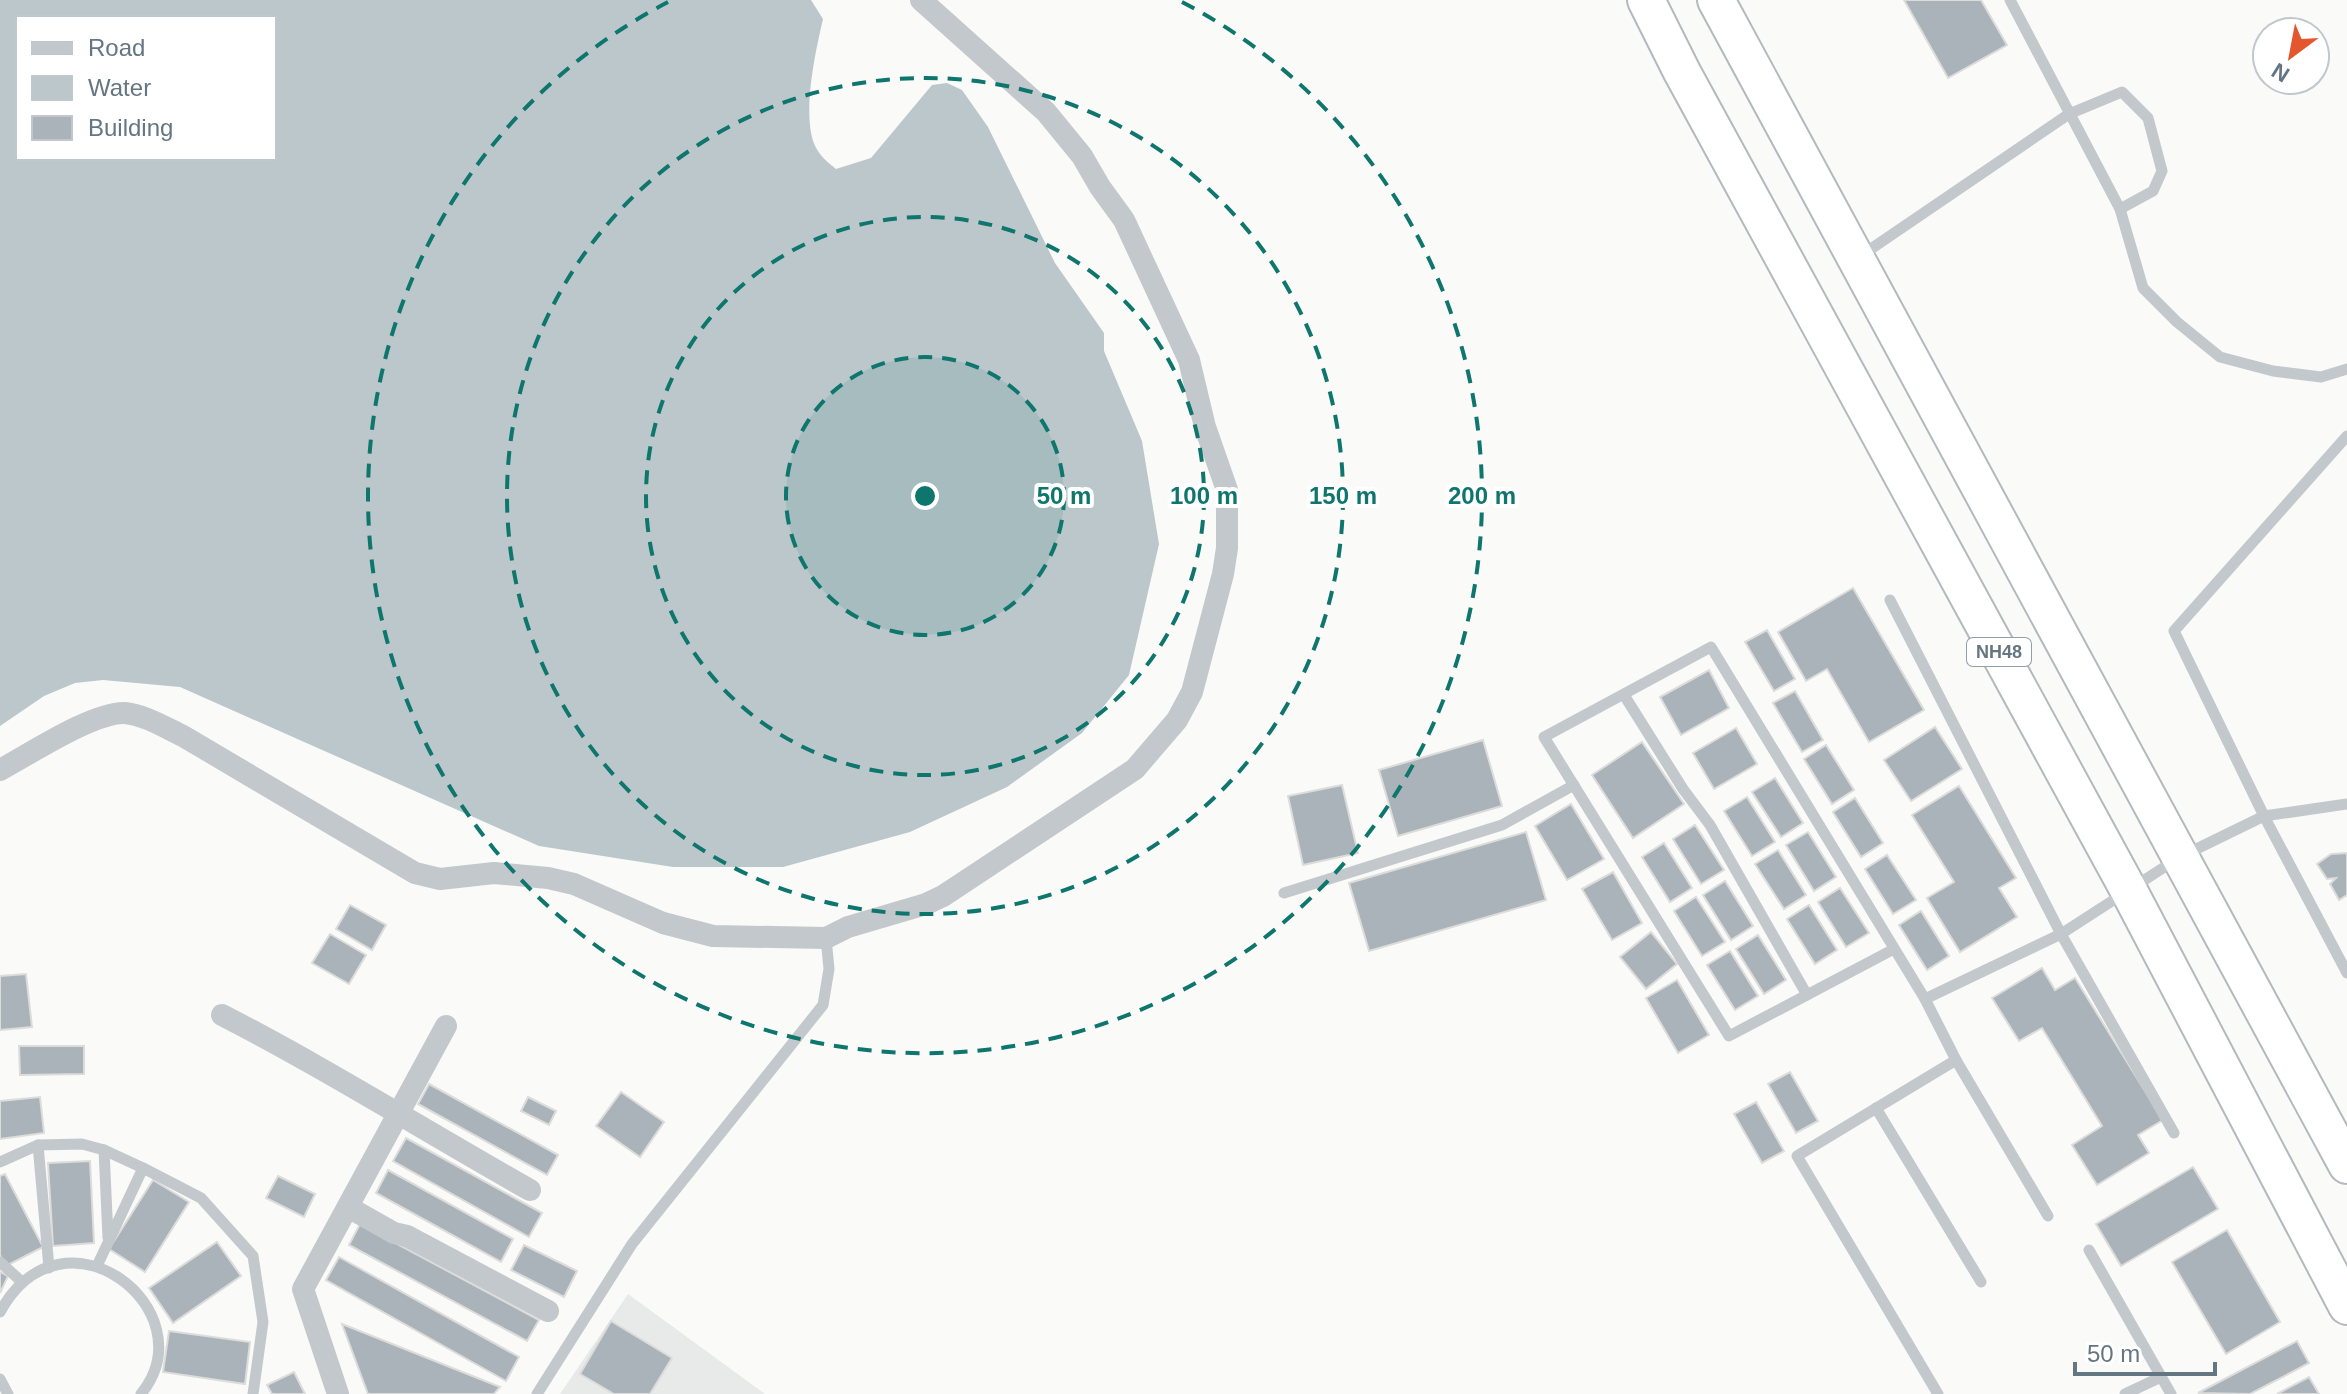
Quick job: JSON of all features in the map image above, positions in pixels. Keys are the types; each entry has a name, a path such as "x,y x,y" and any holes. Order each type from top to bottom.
{"highway":[{"name":"NH48","path":"1646,0 1689,86 2128,889 2347,1306"},
{"name":"NH48","path":"1716,0 2347,1165"}],"street":[{"path":"0,770 81,726 110,715 127,713 151,720 183,736 415,873 440,879 494,873 548,878 574,884 663,923 713,936 826,938 848,927 943,896 1135,769 1177,720 1192,692 1223,574 1227,548 1227,490 1205,427 1189,360 1124,220 1082,156 1046,112 921,0"},
{"path":"222,1015 295,1053 530,1190"},
{"path":"338,1394 303,1289 446,1026"},
{"path":"348,1207 548,1311"}],"lane":[{"path":"2010,0 2120,209 2143,288 2177,322 2220,357 2273,371 2321,377 2347,369"},
{"path":"1856,259 2069,114 2122,92 2148,118 2162,171 2153,191 2120,209"},
{"path":"2347,436 2174,631 2264,816 2347,973"},
{"path":"1890,600 2061,934 2174,1133"},
{"path":"1894,949 1729,1036 1544,737 1711,647 1925,999 1956,1060 2048,1216"},
{"path":"1624,695 1683,789 1710,825 1807,995"},
{"path":"1284,893 1502,825 1574,785"},
{"path":"1925,999 2061,934 2180,857 2264,816 2347,804"},
{"path":"537,1394 632,1244 823,1005 829,969 826,938"},
{"path":"1938,1394 1797,1156 1956,1060"},
{"path":"1876,1108 1981,1282"},
{"path":"0,1162 38,1145 82,1144 104,1150 201,1198 253,1256 263,1322 253,1394"},
{"path":"38,1145 49,1268"},
{"path":"104,1150 109,1243"},
{"path":"97,1266 143,1168"},
{"path":"2089,1250 2171,1394"},
{"path":"0,1262 22,1282"},
{"path":"0,1312 22,1282 49,1268 73,1263 97,1266 123,1279 144,1300 156,1328 158,1357 149,1385 141,1394"},
{"path":"2125,1394 2161,1377"},
{"path":"0,1379 8,1394"}],"shaded area":[{"path":"628,1294 765,1394 560,1394"}],"water":[{"path":"0,0 811,0 823,19 809,105 812,139 820,154 836,169 871,158 932,85 947,83 962,90 988,127 1055,263 1104,333 1104,351 1142,441 1159,544 1129,675 1082,733 1007,787 910,832 783,867 673,867 539,846 180,687 103,680 75,683 44,696 0,726"}],"building":[{"path":"1904,0 1981,0 2007,45 1948,78"},
{"path":"1853,588 1924,710 1869,742 1827,669 1806,681 1778,632"},
{"path":"1767,630 1795,679 1774,691 1745,642"},
{"path":"1709,670 1729,708 1681,735 1660,697"},
{"path":"1795,691 1823,740 1802,752 1773,703"},
{"path":"1935,727 1962,769 1911,801 1884,760"},
{"path":"1736,728 1757,764 1714,789 1693,753"},
{"path":"1483,740 1502,806 1398,836 1379,770"},
{"path":"1642,742 1684,804 1633,838 1592,775"},
{"path":"1826,745 1854,790 1832,804 1804,759"},
{"path":"1775,778 1803,823 1781,837 1752,792"},
{"path":"1342,785 1358,853 1303,865 1288,796"},
{"path":"1959,786 2016,878 1999,888 2017,917 1960,952 1927,898 1954,882 1912,815"},
{"path":"1747,797 1775,842 1752,856 1724,811"},
{"path":"1855,798 1883,843 1861,857 1833,812"},
{"path":"1571,804 1604,859 1567,880 1535,826"},
{"path":"1695,825 1724,870 1701,884 1673,839"},
{"path":"1526,832 1546,900 1369,951 1349,883"},
{"path":"1808,832 1836,877 1814,891 1786,845"},
{"path":"1664,843 1692,888 1670,902 1642,857"},
{"path":"1778,850 1806,895 1784,909 1755,864"},
{"path":"2347,853 2347,895 2339,900 2330,884 2336,878 2327,879 2317,864 2331,854"},
{"path":"1887,855 1916,900 1893,914 1865,869"},
{"path":"1613,872 1642,923 1612,940 1582,889"},
{"path":"1725,881 1753,926 1731,940 1703,895"},
{"path":"1840,888 1869,933 1846,947 1818,902"},
{"path":"1696,897 1725,942 1702,956 1674,911"},
{"path":"350,905 386,925 372,950 336,929"},
{"path":"1809,905 1837,950 1815,964 1787,919"},
{"path":"1921,911 1949,956 1927,970 1899,925"},
{"path":"1651,932 1677,964 1646,989 1620,957"},
{"path":"330,934 366,955 349,984 312,963"},
{"path":"1758,935 1786,980 1764,994 1736,949"},
{"path":"1730,951 1758,996 1735,1010 1707,965"},
{"path":"2042,968 2055,990 2075,978 2163,1120 2138,1135 2149,1153 2097,1185 2072,1145 2102,1126 2042,1028 2019,1041 1992,998"},
{"path":"26,974 32,1027 0,1030 0,976"},
{"path":"1677,980 1709,1035 1678,1053 1646,998"},
{"path":"19,1046 84,1046 84,1074 20,1075"},
{"path":"1790,1072 1818,1121 1796,1133 1768,1084"},
{"path":"429,1084 558,1155 547,1175 418,1104"},
{"path":"621,1092 664,1122 640,1157 596,1126"},
{"path":"40,1097 44,1133 0,1139 0,1101"},
{"path":"528,1097 556,1111 549,1125 521,1111"},
{"path":"1756,1102 1784,1151 1762,1163 1734,1114"},
{"path":"406,1138 542,1213 529,1237 393,1161"},
{"path":"90,1161 94,1243 53,1246 48,1163"},
{"path":"2193,1167 2218,1209 2121,1266 2096,1224"},
{"path":"388,1170 513,1239 501,1262 376,1193"},
{"path":"5,1174 43,1247 6,1266 0,1255 0,1176"},
{"path":"278,1176 315,1194 304,1217 266,1198"},
{"path":"153,1180 189,1202 145,1272 109,1249"},
{"path":"360,1224 539,1320 527,1341 349,1245"},
{"path":"2227,1230 2280,1322 2226,1354 2172,1262"},
{"path":"217,1242 241,1276 173,1323 149,1288"},
{"path":"524,1245 577,1271 564,1297 511,1270"},
{"path":"339,1257 519,1357 506,1381 326,1280"},
{"path":"0,1272 8,1276 0,1293"},
{"path":"611,1321 672,1358 650,1394 614,1394 580,1374"},
{"path":"342,1324 500,1387 494,1394 368,1394"},
{"path":"169,1331 250,1342 245,1384 163,1372"},
{"path":"2297,1341 2309,1363 2250,1394 2198,1393"},
{"path":"294,1372 305,1394 272,1394 267,1385"},
{"path":"2309,1377 2319,1394 2277,1394"}]}
